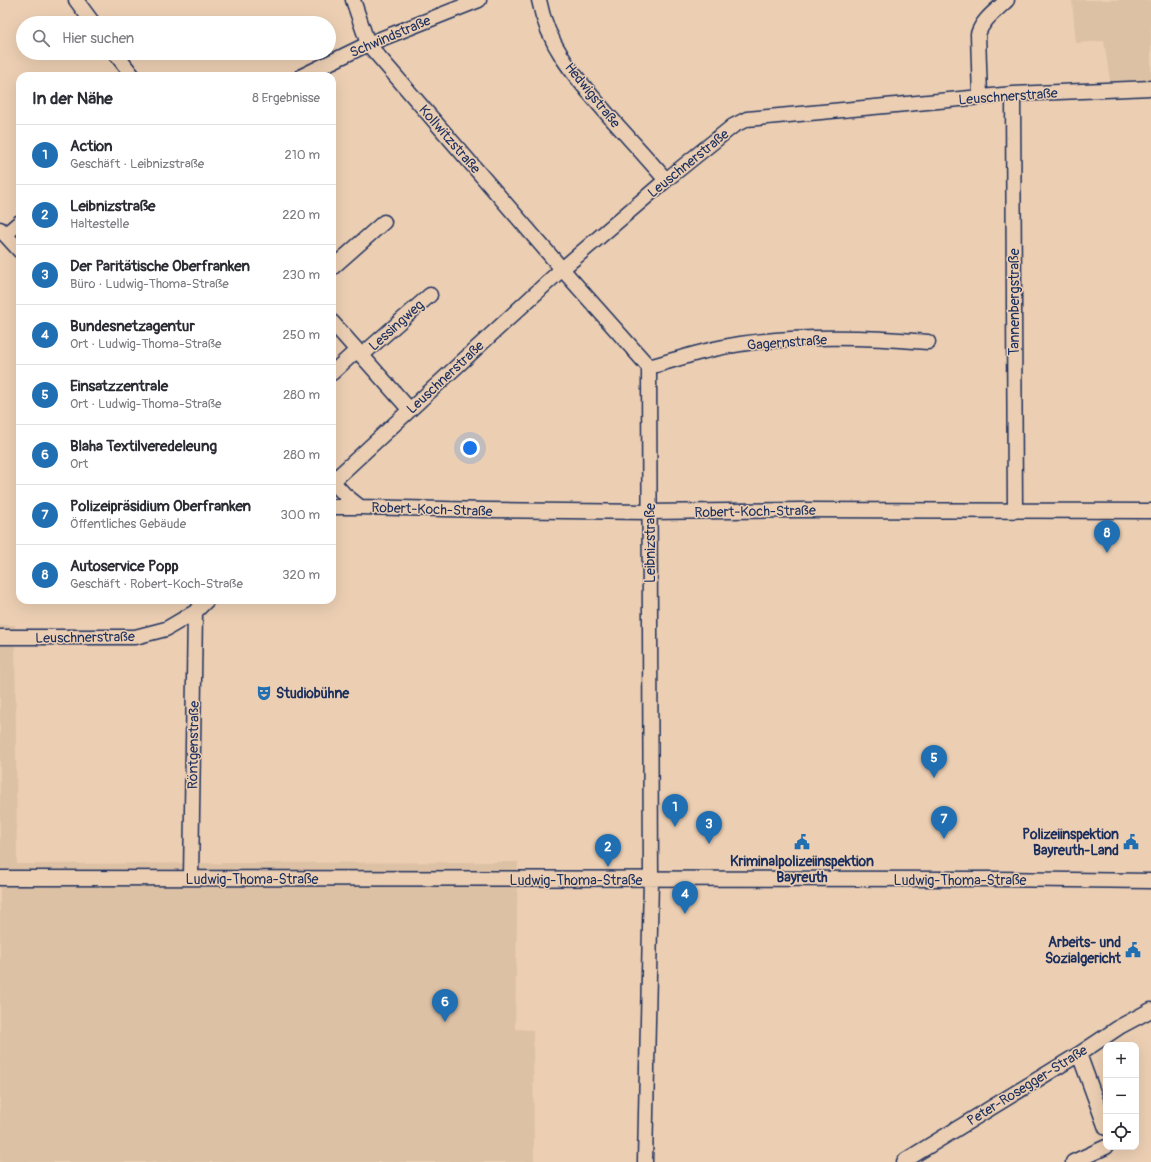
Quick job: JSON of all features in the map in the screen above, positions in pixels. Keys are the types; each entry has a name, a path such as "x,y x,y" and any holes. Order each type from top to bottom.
{"street":[{"path":"76,0 88,16"},
{"name":"Kollwitzstraße","path":"353,0 368,44 562,269"},
{"name":"Schwindstraße","path":"336,60 368,44 479,0"},
{"name":"Hedwigstraße","path":"539,0 541,13 551,40 574,76 666,180"},
{"path":"980,97 978,34 986,19 1007,0"},
{"path":"121,60 129,72"},
{"name":"Schwindstraße","path":"310,72 335,60"},
{"name":"Leuschnerstraße","path":"336,479 562,269 666,180 733,126 748,119 1013,94 1151,88"},
{"name":"Tannenbergstraße","path":"1013,94 1016,510"},
{"path":"336,264 384,222"},
{"path":"16,224 3,232 16,247"},
{"path":"562,269 649,367"},
{"name":"Lessingweg","path":"360,352 430,295"},
{"name":"Lessingweg","path":"336,326 410,410"},
{"name":"Gagernstraße","path":"649,367 714,349 766,341 891,339 928,342"},
{"path":"336,370 360,352"},
{"name":"Leibnizstraße","path":"645,1162 651,880 649,367"},
{"name":"Robert-Koch-Straße","path":"336,485 360,507"},
{"name":"Robert-Koch-Straße","path":"336,507 649,512 801,510 1151,510"},
{"name":"Leuschnerstraße","path":"0,638 135,637 166,629 195,612 204,604"},
{"name":"Röntgenstraße","path":"191,878 195,612"},
{"name":"Ludwig-Thoma-Straße","path":"0,878 651,880 996,879 1151,881"},
{"name":"Peter-Rosegger-Straße","path":"904,1162 1079,1054 1121,1026 1151,1010"},
{"path":"1079,1054 1103,1120"},
{"path":"1073,1162 1103,1148"}],"shaded area":[{"path":"1072,0 1151,0 1151,79 1110,81 1104,41 1076,43"},
{"path":"0,625 15,625 17,864 518,862 515,1029 533,1030 534,1162 0,1162"}],"place":[{"name":"Autoservice Popp","path":"1107,553"},
{"name":"Studiobühne","path":"264,693"},
{"name":"Einsatzzentrale","path":"934,778"},
{"name":"Action","path":"675,827"},
{"name":"Polizeipräsidium Oberfranken","path":"944,839"},
{"name":"Kriminalpolizeiinspektion Bayreuth","path":"802,842"},
{"name":"Polizeiinspektion Bayreuth-Land","path":"1131,842"},
{"name":"Der Paritätische Oberfranken","path":"709,844"},
{"name":"Leibnizstraße","path":"608,867"},
{"name":"Bundesnetzagentur","path":"685,914"},
{"name":"Arbeits- und Sozialgericht","path":"1133,950"},
{"name":"Blaha Textilveredeleung","path":"445,1022"}]}
